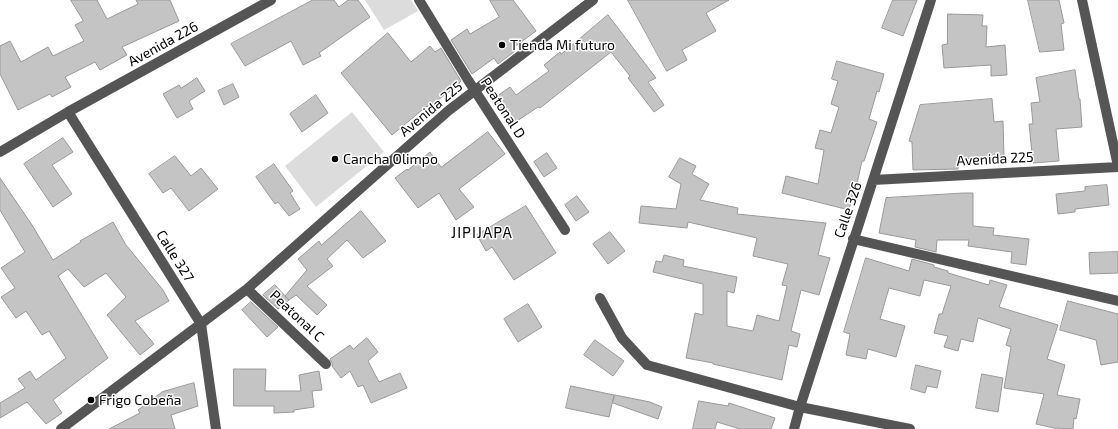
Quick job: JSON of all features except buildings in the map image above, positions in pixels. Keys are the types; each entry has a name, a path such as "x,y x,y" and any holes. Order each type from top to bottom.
{"street":[{"name":"Avenida 226","path":"0,152 68,112 271,0"},
{"name":"Peatonal D","path":"419,0 565,230"},
{"name":"Avenida 225","path":"60,429 247,289 448,111 499,74 593,0"},
{"name":"Calle 326","path":"794,429 853,239 931,0"},
{"path":"1082,0 1118,166"},
{"name":"Calle 327","path":"68,112 201,324 216,429"},
{"name":"Avenida 225","path":"873,180 1118,166"},
{"path":"853,239 1118,300"},
{"name":"Peatonal C","path":"247,289 326,364"},
{"path":"600,298 622,338 647,365 800,407 910,429"}],"shaded area":[{"path":"365,0 411,0 418,11 384,30"},
{"name":"Cancha Olimpo","path":"352,112 384,152 316,207 285,166"}],"place":[{"name":"Tienda Mi futuro","path":"502,45"},
{"name":"Cancha Olimpo","path":"335,159"},
{"name":"Frigo Cobeña","path":"91,400"}],"district":[{"name":"JIPIJAPA","path":"482,233"}]}
